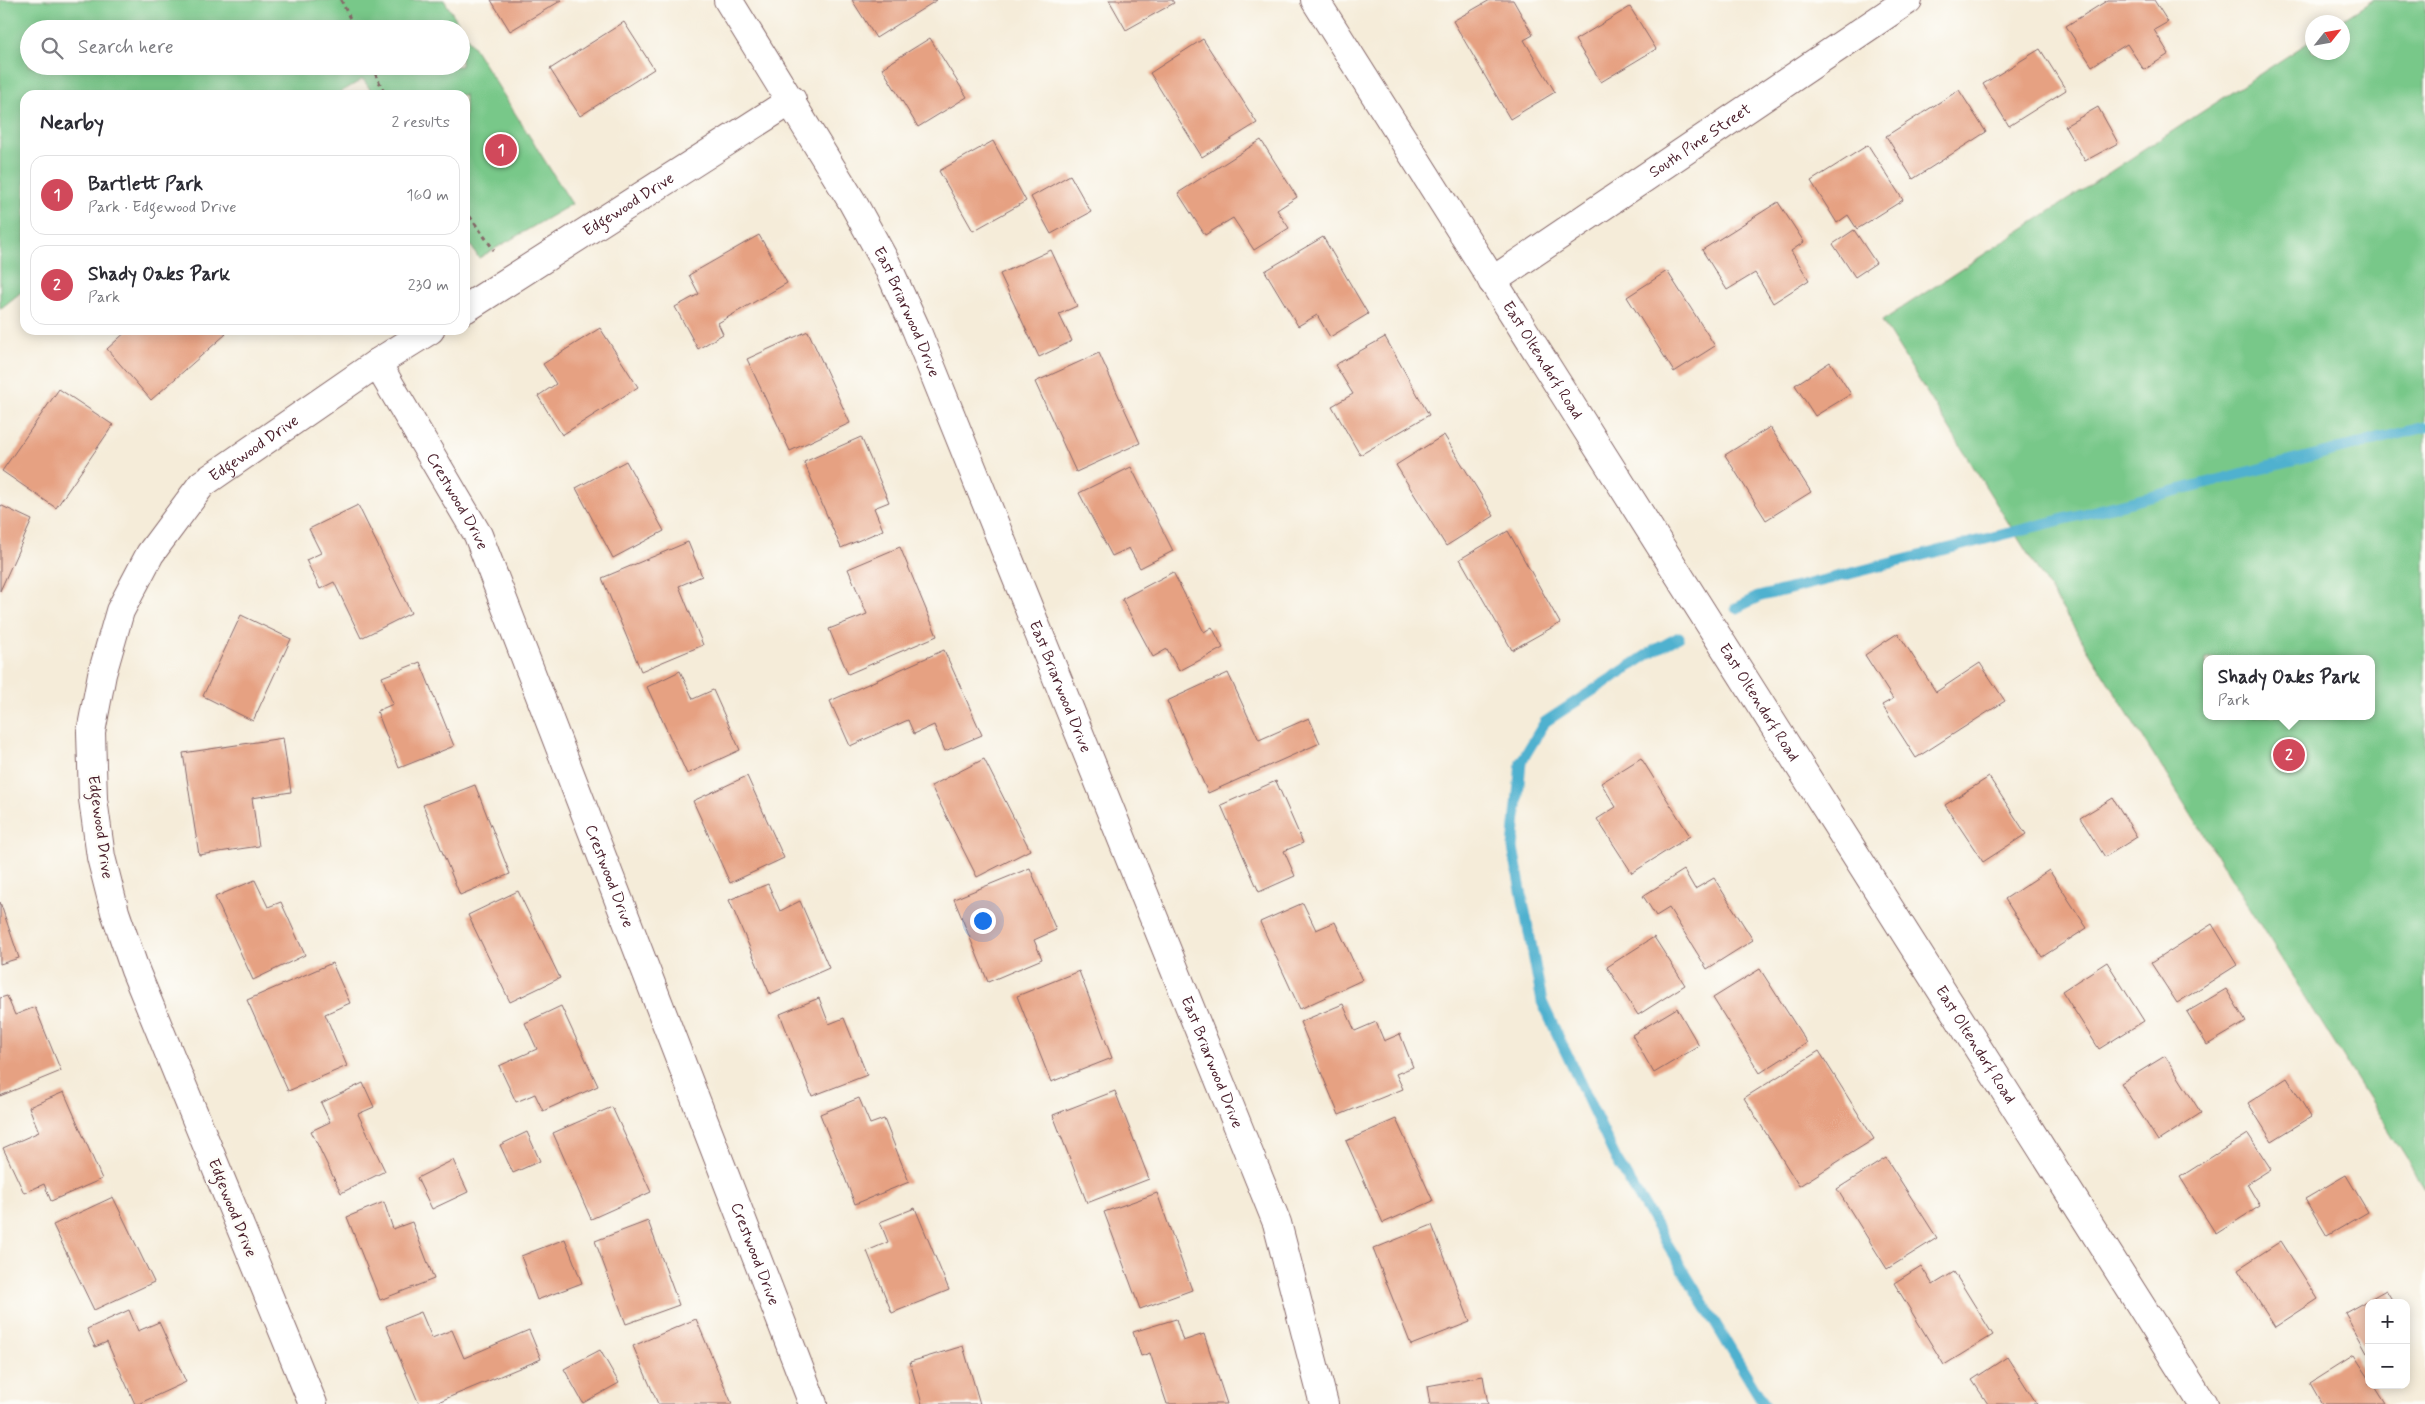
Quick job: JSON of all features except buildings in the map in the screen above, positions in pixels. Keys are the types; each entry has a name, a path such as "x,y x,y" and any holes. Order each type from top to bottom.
{"street":[{"name":"East Briarwood Drive","path":"728,0 792,100 886,263 916,329 1278,1223 1324,1404"},
{"name":"East Oltendorf Road","path":"1315,0 2203,1404"},
{"name":"South Pine Street","path":"1492,281 1908,0"},
{"name":"Edgewood Drive","path":"470,306 792,100"},
{"name":"Edgewood Drive","path":"313,1404 135,970 115,912 101,857 93,799 91,732 102,674 120,611 150,554 202,484 377,363 422,335"},
{"name":"Crestwood Drive","path":"377,363 478,535 813,1404"}],"path":[{"path":"341,0 351,20"},
{"path":"376,75 383,90"},
{"path":"470,217 514,278"}],"green space":[{"path":"0,0 444,0 457,20 20,20 20,75 470,75 470,41 572,204 479,258 470,244 470,90 371,90 363,79 344,90 20,90 20,293 0,309"},
{"path":"2373,0 2425,0 2425,1188 1882,321 2305,45 2305,60 2350,60 2350,15"}],"waterway":[{"path":"1736,608 1758,597 2425,427"},
{"path":"1679,637 1653,651 1545,722 1521,762 1513,848 1542,1002 1616,1159 1764,1404"}],"place":[{"name":"Bartlett Park","path":"501,150"},
{"name":"Shady Oaks Park","path":"2289,755"}]}
